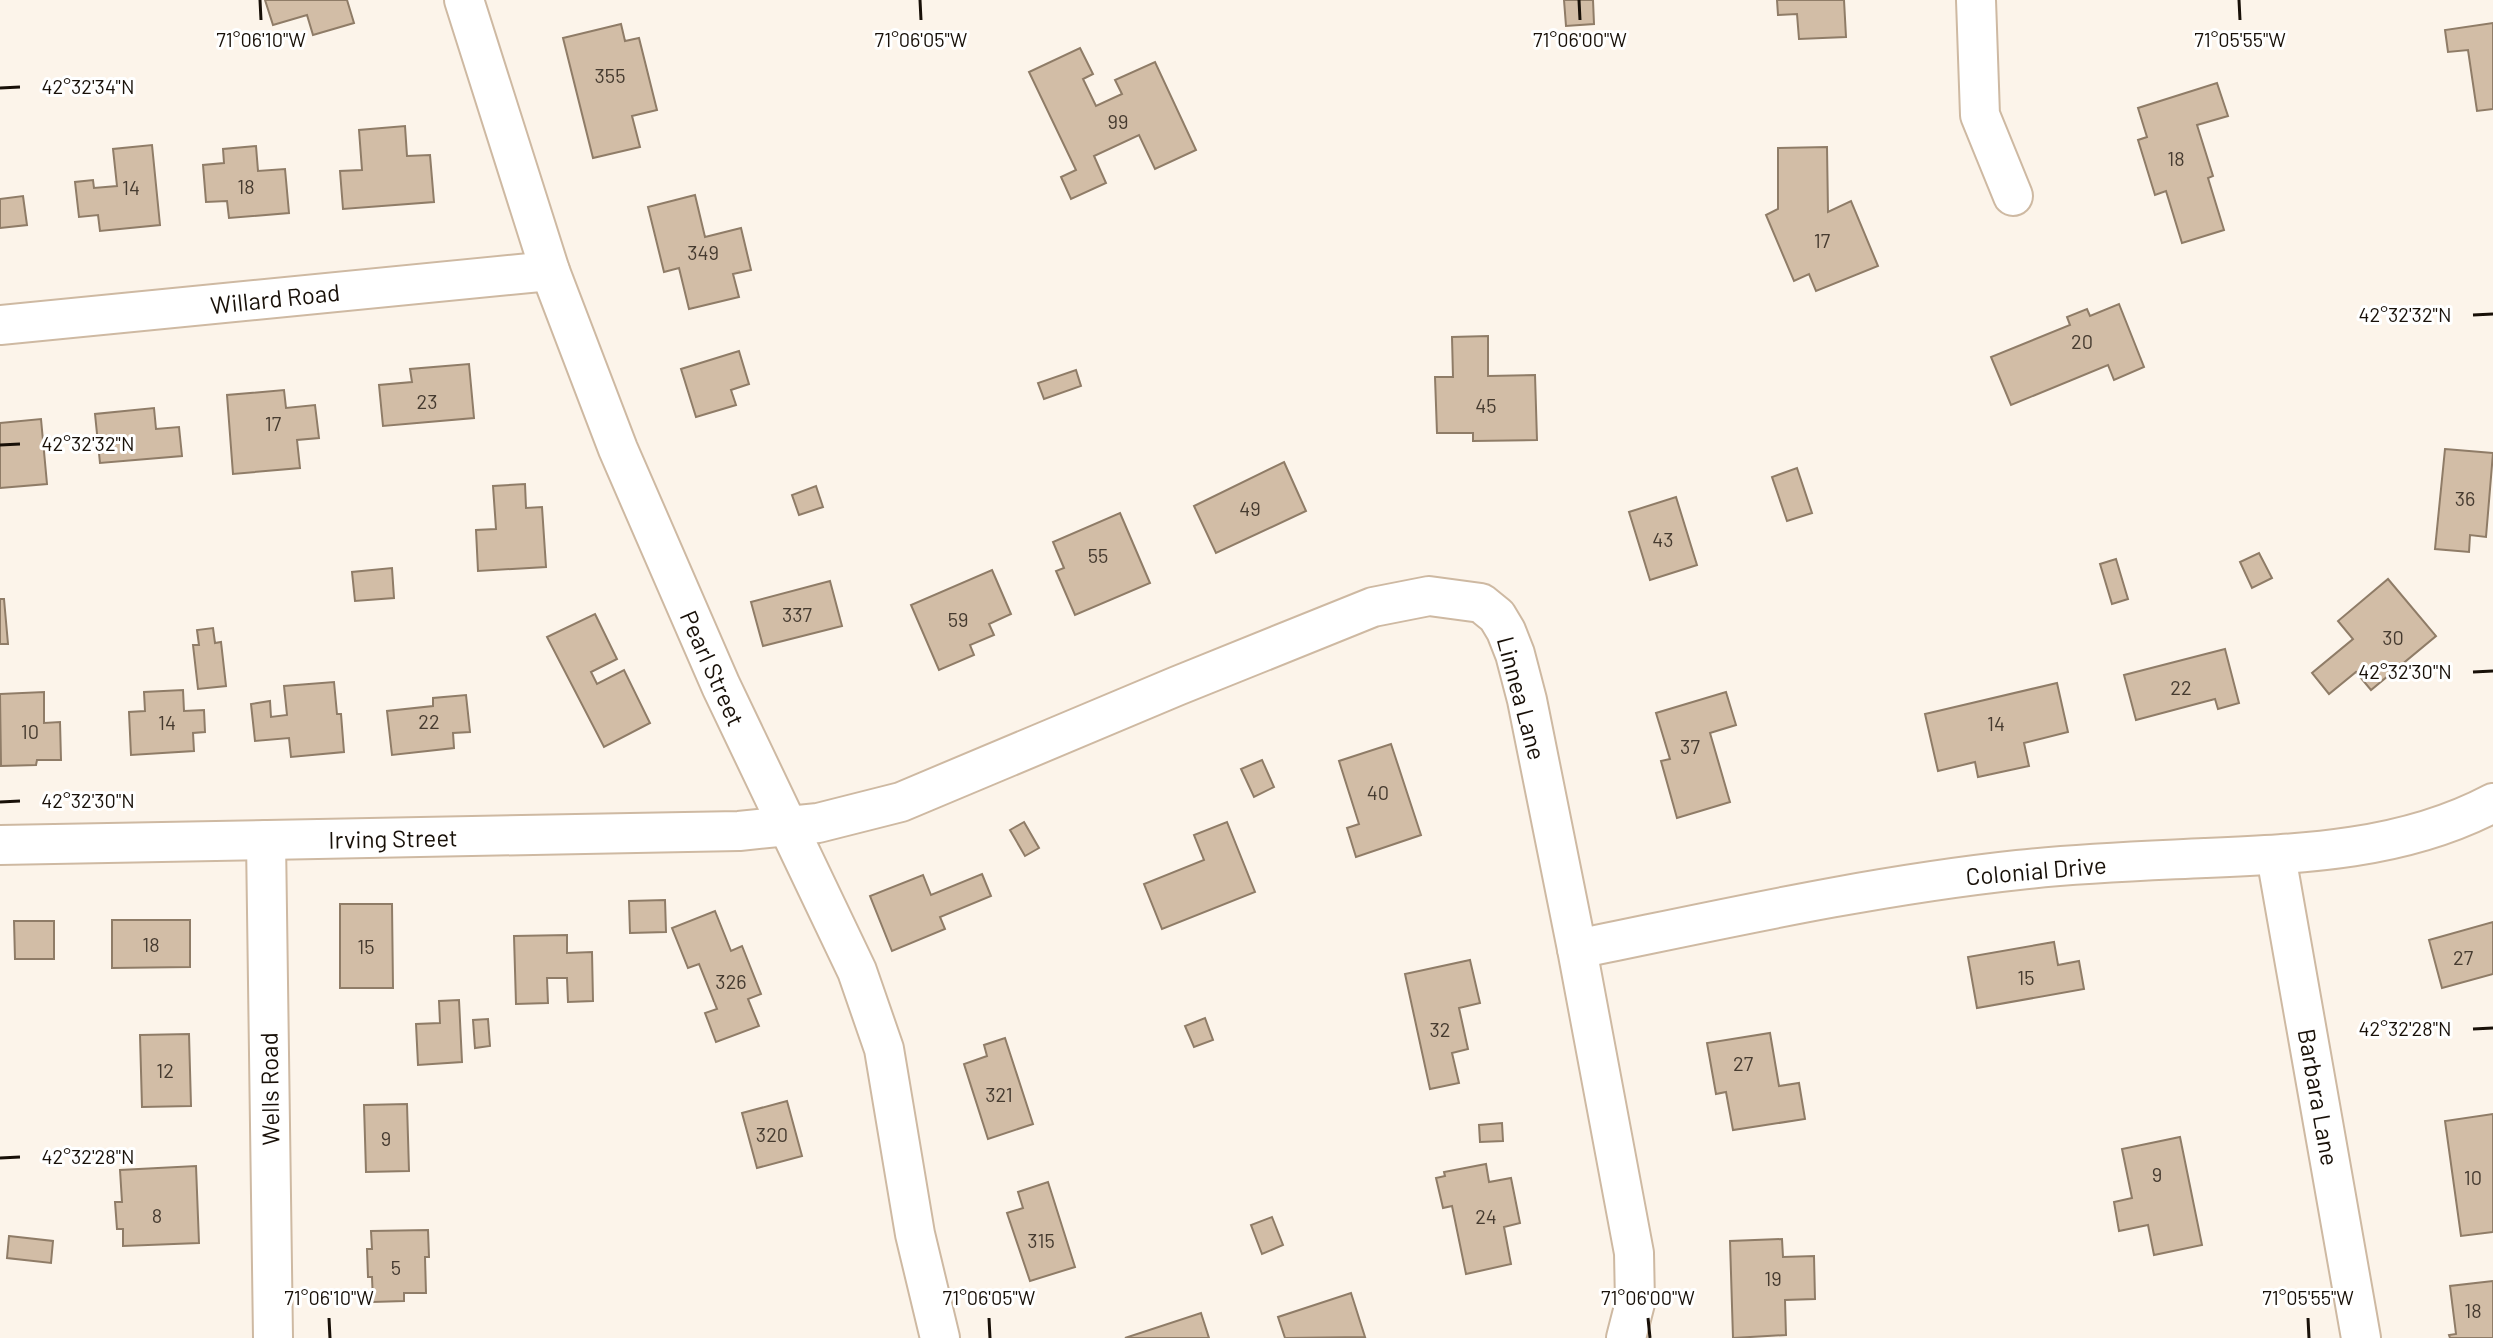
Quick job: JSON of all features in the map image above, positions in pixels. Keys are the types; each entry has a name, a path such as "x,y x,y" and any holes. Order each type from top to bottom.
{"street":[{"name":"Pearl Street","path":"464,0 550,271 618,449 665,562 785,826 857,971 877,1023 915,1234 940,1338"},
{"path":"1976,0 1980,115 2013,196"},
{"name":"Willard Road","path":"0,325 550,271"},
{"name":"Linnea Lane","path":"785,826 842,818 901,802 1373,607 1429,596 1481,603 1497,616 1515,654 1577,949 1634,1253 1635,1303 1626,1338"},
{"name":"Colonial Drive","path":"1577,949 1832,896 1936,880 2077,865 2276,856 2376,843 2431,829 2493,803"},
{"name":"Irving Street","path":"0,845 739,831 785,826"},
{"name":"Wells Road","path":"266,840 273,1338"},
{"name":"Barbara Lane","path":"2276,856 2361,1338"}],"building":[{"path":"265,0 347,0 354,23 313,35 307,15 273,25"},
{"path":"1564,0 1593,0 1594,24 1566,26"},
{"path":"1777,0 1844,0 1846,37 1799,39 1797,14 1778,15"},
{"path":"2493,23 2493,109 2477,111 2468,50 2448,52 2445,30"},
{"path":"621,24 625,41 639,38 657,110 632,116 640,147 593,158 563,38"},
{"path":"1080,48 1093,74 1083,79 1096,106 1122,94 1115,80 1155,62 1196,150 1155,169 1139,135 1094,156 1106,183 1071,199 1061,177 1076,170 1029,72"},
{"path":"2217,83 2228,116 2197,125 2213,176 2208,178 2224,230 2182,243 2166,191 2155,195 2138,140 2147,137 2138,108"},
{"path":"405,126 407,156 430,155 434,202 343,209 340,171 362,170 359,130"},
{"path":"152,145 160,225 100,231 98,215 79,217 75,182 93,180 94,188 117,186 113,149"},
{"path":"256,146 258,171 285,169 289,213 229,218 227,201 206,202 203,165 224,163 223,149"},
{"path":"1827,147 1828,212 1851,201 1878,266 1816,291 1809,274 1794,281 1766,215 1778,209 1778,148"},
{"path":"695,195 705,237 741,228 751,270 733,274 739,297 689,309 679,268 664,272 648,207"},
{"path":"23,196 27,225 0,228 0,199"},
{"path":"2119,304 2144,367 2114,380 2108,365 2011,405 1991,357 2070,325 2067,317 2087,309 2090,316"},
{"path":"1488,336 1488,376 1535,375 1537,440 1473,441 1473,433 1437,433 1435,377 1453,377 1452,337"},
{"path":"739,351 749,384 731,390 736,405 696,417 681,369"},
{"path":"469,364 474,418 383,426 379,385 412,382 410,369"},
{"path":"1076,370 1081,386 1044,399 1038,383"},
{"path":"284,390 286,408 315,405 319,438 297,440 300,468 233,474 227,395"},
{"path":"154,408 156,429 179,427 182,456 100,463 95,414"},
{"path":"41,419 47,484 0,488 0,423"},
{"path":"2445,449 2493,453 2486,537 2470,535 2469,552 2435,549"},
{"path":"1284,462 1306,511 1216,553 1194,506"},
{"path":"1797,468 1812,513 1787,521 1772,477"},
{"path":"525,484 526,508 542,507 546,567 478,571 476,530 496,529 493,486"},
{"path":"816,486 823,507 799,515 792,495"},
{"path":"1676,497 1697,565 1650,580 1629,512"},
{"path":"1120,513 1150,583 1075,615 1056,571 1064,568 1053,542"},
{"path":"2259,553 2272,578 2252,588 2240,562"},
{"path":"2116,559 2128,599 2112,604 2100,564"},
{"path":"392,568 394,598 355,601 352,572"},
{"path":"992,570 1011,614 989,624 994,635 970,645 974,655 939,670 911,605"},
{"path":"2388,579 2436,636 2371,690 2356,672 2329,694 2312,673 2353,639 2338,621"},
{"path":"830,581 842,626 763,646 751,602"},
{"path":"0,599 4,599 8,644 0,644"},
{"path":"595,614 617,659 591,672 597,684 624,670 650,723 604,747 547,637"},
{"path":"213,628 215,643 221,642 226,686 198,689 193,645 199,645 197,630"},
{"path":"2225,649 2239,703 2218,709 2215,699 2136,720 2124,675"},
{"path":"334,682 337,714 341,714 344,752 291,757 289,738 255,741 251,704 270,701 271,717 287,715 284,686"},
{"path":"2057,683 2068,732 2024,743 2029,766 1978,777 1975,762 1938,771 1925,714"},
{"path":"183,690 184,711 204,710 205,732 193,733 194,751 131,755 129,712 145,711 144,692"},
{"path":"44,692 44,723 60,722 61,760 37,760 36,765 1,766 0,694"},
{"path":"1726,692 1736,725 1710,733 1730,802 1677,818 1661,761 1670,759 1656,713"},
{"path":"466,695 470,732 453,733 454,748 392,755 387,711 433,706 433,698"},
{"path":"1391,744 1421,835 1356,857 1347,828 1359,824 1339,761"},
{"path":"1262,760 1274,787 1254,797 1241,769"},
{"path":"1024,822 1039,848 1025,856 1010,830"},
{"path":"1227,822 1255,892 1162,929 1144,884 1204,860 1194,835"},
{"path":"982,874 991,896 940,917 945,929 892,951 870,896 923,875 931,895"},
{"path":"665,900 666,932 630,933 629,901"},
{"path":"340,904 392,904 393,988 340,988"},
{"path":"715,911 731,951 742,946 761,994 748,999 759,1026 716,1042 705,1013 717,1009 699,964 688,968 672,928"},
{"path":"112,920 190,920 190,967 112,968"},
{"path":"14,921 54,921 54,959 15,959"},
{"path":"2493,922 2493,974 2442,988 2429,940"},
{"path":"567,935 567,953 592,952 593,1001 568,1002 567,978 547,978 548,1003 516,1004 514,936"},
{"path":"2054,942 2058,965 2079,961 2084,989 1977,1008 1968,957"},
{"path":"1470,960 1480,1003 1459,1008 1468,1049 1452,1053 1459,1083 1430,1089 1405,974"},
{"path":"459,1000 462,1062 418,1065 416,1024 440,1023 439,1001"},
{"path":"1205,1018 1213,1040 1194,1047 1185,1026"},
{"path":"488,1019 490,1046 475,1048 473,1020"},
{"path":"1770,1033 1779,1086 1799,1083 1805,1119 1733,1130 1726,1092 1716,1094 1707,1043"},
{"path":"189,1034 191,1106 142,1107 140,1035"},
{"path":"1005,1038 1033,1124 988,1139 964,1064 987,1056 984,1045"},
{"path":"787,1101 802,1156 757,1168 742,1113"},
{"path":"407,1104 409,1171 366,1172 364,1105"},
{"path":"2493,1114 2493,1232 2461,1236 2445,1121"},
{"path":"1502,1123 1503,1141 1480,1142 1479,1125"},
{"path":"2180,1137 2202,1245 2154,1255 2148,1225 2119,1231 2114,1202 2132,1198 2122,1149"},
{"path":"1486,1164 1489,1182 1511,1178 1520,1223 1504,1227 1511,1264 1466,1274 1452,1206 1443,1208 1436,1178 1445,1176 1444,1172"},
{"path":"196,1166 199,1243 123,1246 123,1229 117,1229 115,1202 122,1202 120,1170"},
{"path":"1048,1182 1075,1267 1030,1281 1007,1213 1023,1208 1018,1192"},
{"path":"1272,1217 1283,1245 1262,1254 1251,1225"},
{"path":"428,1230 426,1293 404,1293 404,1301 373,1302 367,1249 372,1249 371,1231"},
{"path":"9,1236 53,1241 51,1263 7,1258"},
{"path":"1782,1239 1783,1257 1814,1256 1815,1299 1785,1300 1786,1335 1733,1338 1730,1241"},
{"path":"2493,1281 2493,1338 2450,1338 2449,1335 2456,1334 2450,1286"},
{"path":"1351,1293 1365,1337 1285,1338 1278,1317"},
{"path":"1201,1313 1209,1338 1125,1338"}]}
